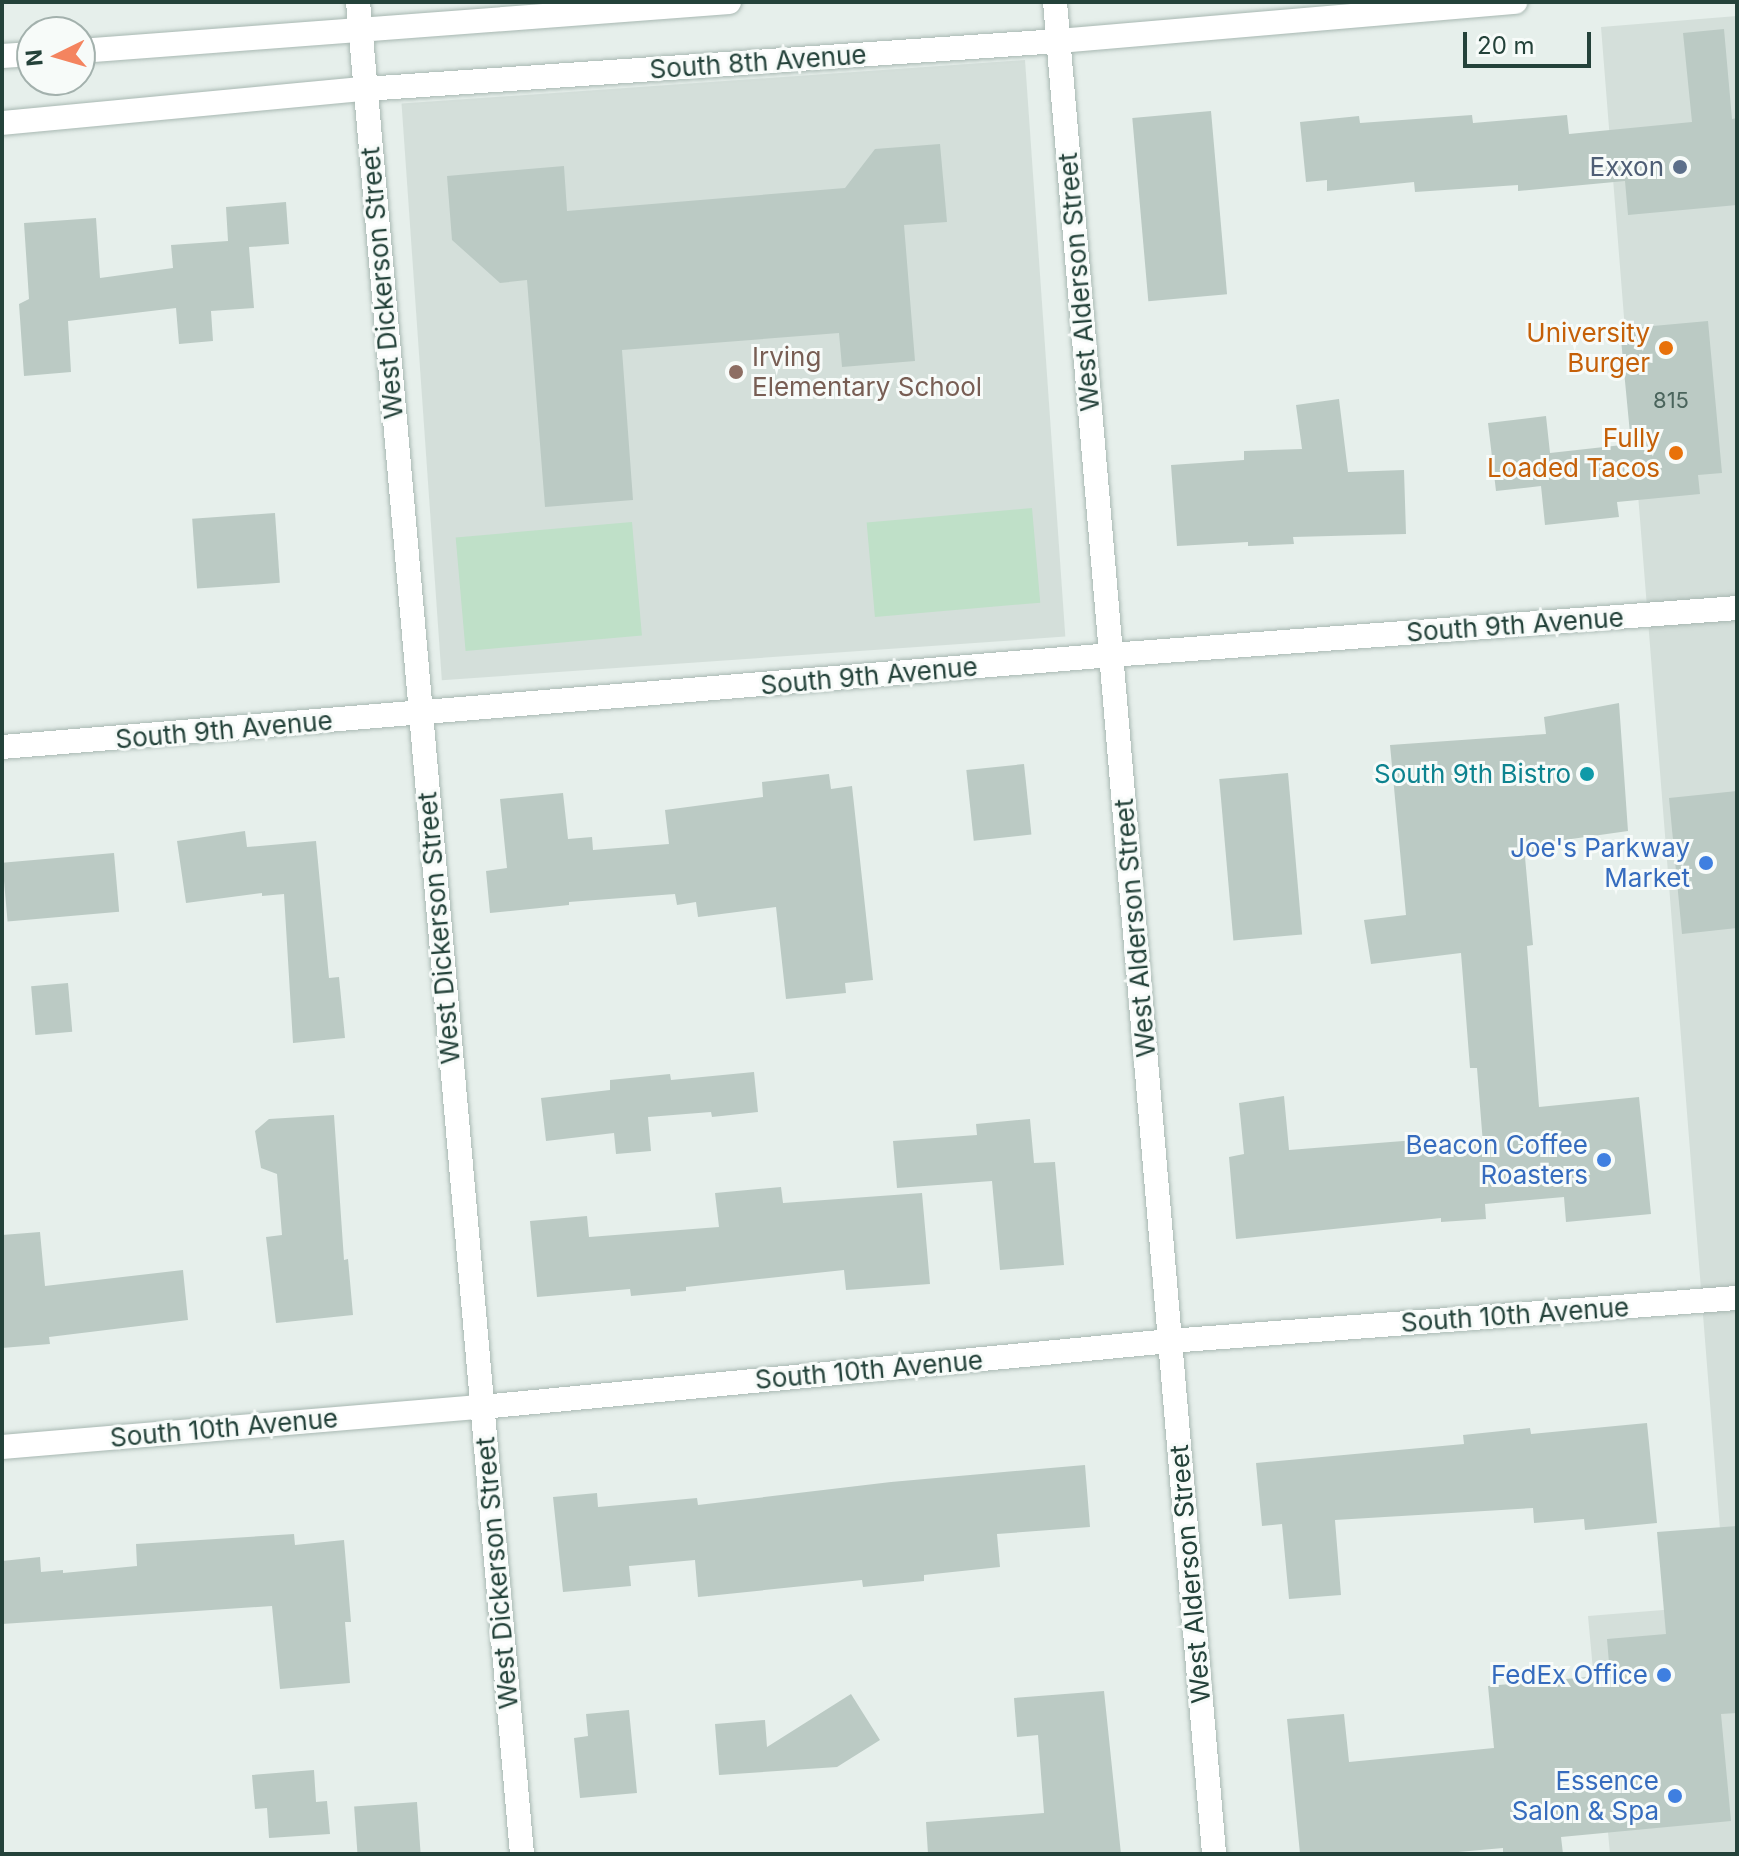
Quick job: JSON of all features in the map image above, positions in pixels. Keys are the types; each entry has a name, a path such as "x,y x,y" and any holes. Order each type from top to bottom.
{"street":[{"name":"West Dickerson Street","path":"358,2 522,1854"},
{"path":"96,50 729,2"},
{"name":"West Alderson Street","path":"1055,2 1214,1854"},
{"name":"South 8th Avenue","path":"2,123 365,89 1059,41 1515,2"},
{"name":"South 9th Avenue","path":"2,747 1111,655 1737,608"},
{"name":"South 10th Avenue","path":"2,1447 482,1407 1170,1341 1737,1298"}],"shaded area":[{"path":"1737,16 1737,1854 1610,1854 1588,1616 1726,1605 1601,27"},
{"name":"Irving Elementary School","path":"1025,60 1065,637 442,680 402,104"}],"green space":[{"path":"1032,508 1040,603 875,617 867,522"},
{"path":"632,522 642,636 466,651 456,537"}],"building":[{"path":"1724,29 1732,119 1737,118 1737,205 1628,215 1625,181 1518,191 1518,185 1415,192 1414,182 1327,191 1327,180 1306,182 1300,122 1359,116 1360,123 1472,115 1473,123 1567,115 1569,134 1692,122 1683,33"},
{"path":"1211,111 1227,294 1148,301 1132,118"},
{"path":"940,144 947,222 904,225 915,361 842,367 839,333 622,350 633,500 545,507 527,280 500,283 452,240 447,176 564,166 567,211 845,188 875,149"},
{"path":"286,202 289,244 249,247 254,308 211,311 213,341 179,344 176,308 68,321 71,372 24,376 19,304 29,299 24,223 96,218 100,278 173,268 171,245 228,241 226,207"},
{"path":"1708,321 1722,473 1698,475 1700,494 1617,502 1619,517 1545,525 1541,486 1496,491 1488,423 1546,416 1550,453 1631,444 1620,329"},
{"path":"1339,399 1348,472 1404,470 1406,534 1293,537 1294,544 1248,546 1248,542 1177,546 1171,465 1244,460 1244,451 1302,449 1296,405"},
{"path":"275,513 280,583 197,589 192,519"},
{"path":"1619,703 1628,831 1543,843 1545,855 1525,857 1533,945 1527,946 1539,1107 1639,1097 1651,1214 1566,1222 1564,1197 1485,1204 1486,1219 1441,1222 1441,1218 1236,1239 1229,1157 1244,1154 1239,1103 1284,1096 1289,1150 1416,1140 1417,1149 1483,1144 1477,1068 1470,1068 1461,953 1371,964 1364,920 1406,915 1390,745 1546,734 1544,717"},
{"path":"1024,764 1031,835 974,841 966,770"},
{"path":"1288,773 1302,934 1233,940 1219,779"},
{"path":"829,774 831,789 852,786 873,980 845,983 846,993 786,999 776,907 698,917 696,902 677,905 675,894 569,902 569,905 490,913 486,871 507,868 500,799 563,793 568,839 592,837 593,850 669,844 665,810 763,797 762,782"},
{"name":"Joe's Parkway Market","path":"1737,791 1737,928 1682,934 1669,798"},
{"path":"245,831 247,847 316,841 329,978 339,977 345,1038 293,1043 284,894 262,896 262,893 186,903 177,841"},
{"path":"114,853 119,912 8,922 2,863"},
{"path":"68,983 72,1032 35,1035 31,986"},
{"path":"754,1072 758,1112 712,1117 711,1112 648,1117 651,1151 616,1154 614,1133 546,1141 541,1098 610,1090 610,1080 670,1074 671,1080"},
{"path":"334,1115 344,1260 348,1259 353,1315 276,1323 266,1237 282,1235 277,1174 261,1168 255,1131 269,1119"},
{"path":"1030,1119 1034,1163 1055,1162 1064,1265 1000,1270 992,1181 897,1188 893,1141 977,1135 976,1124"},
{"path":"781,1187 783,1203 922,1193 930,1284 846,1290 844,1270 631,1296 630,1289 537,1297 530,1221 587,1216 589,1237 719,1227 715,1193"},
{"path":"40,1232 45,1286 183,1270 188,1320 49,1337 50,1344 2,1348 2,1235"},
{"path":"1647,1423 1657,1523 1585,1530 1584,1519 1534,1523 1533,1508 1335,1520 1341,1595 1289,1599 1282,1524 1262,1526 1256,1463 1464,1444 1463,1435 1530,1428 1531,1434"},
{"path":"1085,1465 1090,1527 997,1534 1000,1567 924,1575 924,1581 863,1587 862,1580 698,1597 695,1560 629,1566 631,1586 563,1592 553,1497 597,1493 598,1507 697,1498 698,1505 891,1482"},
{"path":"1737,1526 1737,1713 1721,1714 1731,1821 1561,1837 1563,1854 1503,1854 1503,1848 1436,1854 1300,1854 1287,1719 1344,1714 1349,1762 1494,1748 1488,1686 1610,1675 1607,1639 1666,1634 1657,1532"},
{"path":"294,1534 295,1545 344,1540 351,1622 345,1622 350,1683 280,1689 272,1606 2,1624 2,1561 40,1557 41,1572 63,1570 63,1573 137,1566 136,1544"},
{"path":"1104,1691 1121,1854 928,1854 926,1822 1044,1813 1038,1735 1017,1737 1014,1698"},
{"path":"851,1694 880,1740 837,1767 719,1775 715,1724 765,1720 767,1747"},
{"path":"629,1710 637,1793 580,1798 574,1738 588,1736 586,1714"},
{"path":"314,1770 316,1802 327,1801 330,1834 269,1838 267,1808 255,1809 252,1775"},
{"path":"417,1802 421,1854 357,1854 354,1806"}],"place":[{"name":"Exxon","path":"1680,167"},
{"name":"University Burger","path":"1666,348"},
{"name":"Irving Elementary School","path":"736,372"},
{"name":"Fully Loaded Tacos","path":"1676,453"},
{"name":"South 9th Bistro","path":"1587,774"},
{"name":"Joe's Parkway Market","path":"1706,863"},
{"name":"Beacon Coffee Roasters","path":"1604,1160"},
{"name":"FedEx Office","path":"1664,1675"},
{"name":"Essence Salon & Spa","path":"1675,1796"}]}
